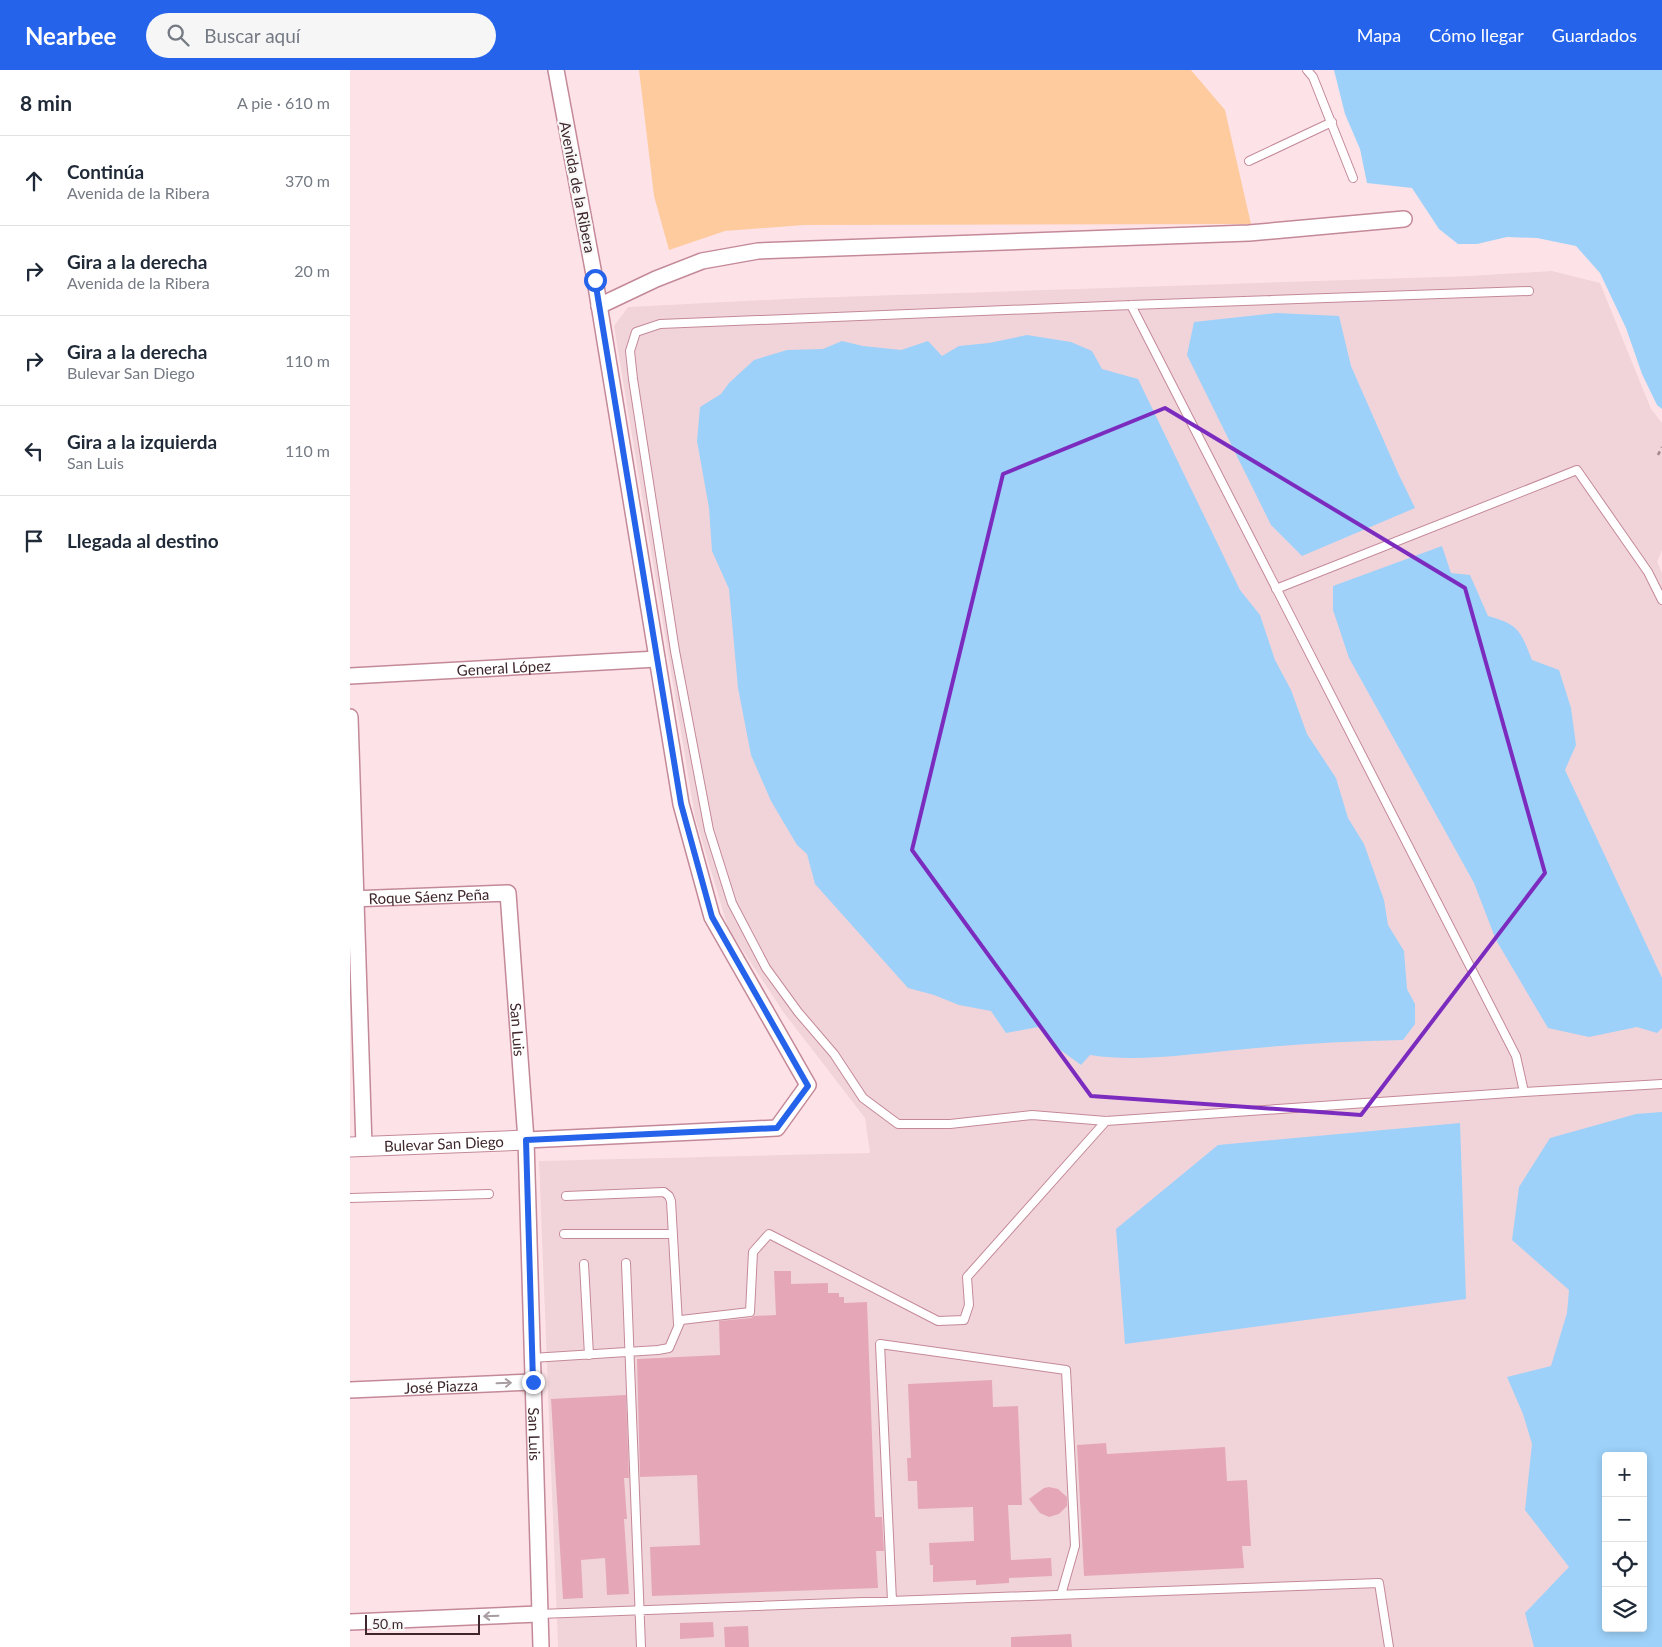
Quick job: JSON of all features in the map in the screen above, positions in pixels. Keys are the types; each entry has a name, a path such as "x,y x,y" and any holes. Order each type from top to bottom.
{"street":[{"name":"Avenida de la Ribera","path":"556,70 599,306 681,804 712,917 808,1086 777,1128"},
{"path":"599,306 656,279 702,261 758,251 1249,233 1404,219"},
{"name":"General López","path":"350,676 657,659"},
{"path":"350,717 357,1147"},
{"name":"Roque Sáenz Peña","path":"353,899 508,893"},
{"name":"San Luis","path":"508,893 526,1140 541,1647"},
{"name":"Bulevar San Diego","path":"357,1147 777,1128"},
{"name":"José Piazza","path":"350,1390 533,1382"},
{"path":"350,1622 539,1614"}],"lane":[{"path":"1307,70 1313,77 1353,178"},
{"path":"1249,161 1332,122"},
{"path":"1529,291 660,324 636,332 630,351 632,379 674,642 709,830 732,903 766,968 798,1012 834,1054 863,1098 898,1124 950,1124 1032,1115 1106,1121 1662,1084"},
{"path":"1131,305 1516,1056 1524,1092"},
{"path":"1276,588 1577,470 1648,572 1662,600"},
{"path":"532,1358 669,1348 681,1320 750,1312 753,1252 769,1234 938,1321 964,1320 970,1305 967,1277 1106,1121"},
{"path":"566,1196 664,1192 669,1196 671,1201 678,1324"},
{"path":"350,1198 489,1194"},
{"path":"564,1234 673,1234"},
{"path":"626,1263 641,1647"},
{"path":"584,1264 589,1355"},
{"path":"892,1601 880,1344 1066,1370 1076,1546 1061,1595"},
{"path":"539,1614 1379,1584 1389,1647"}],"path":[{"path":"1658,455 1662,447"}],"highlighted area":[{"path":"1165,408 1465,588 1545,873 1361,1115 1091,1096 912,850 1003,474"}],"shaded area":[{"path":"639,70 1191,70 1225,110 1251,224 804,225 725,231 669,250 654,196"},
{"path":"1552,271 1600,283 1651,409 1662,423 1662,550 1657,562 1662,573 1662,1647 558,1647 539,1161 870,1153 865,1118 784,1013 728,928 695,817 614,326 628,307 806,298 1468,276"}],"water":[{"path":"1334,70 1662,70 1662,409 1657,405 1642,374 1626,328 1600,273 1576,246 1537,238 1507,237 1477,244 1458,244 1439,229 1412,188 1367,183 1360,149 1345,114"},
{"path":"1277,313 1339,316 1351,366 1415,508 1302,556 1271,525 1187,355 1194,322"},
{"path":"1027,335 1071,342 1092,351 1102,369 1138,379 1240,590 1260,615 1275,660 1291,690 1307,734 1336,778 1348,818 1364,844 1384,900 1388,925 1404,951 1407,989 1415,1004 1415,1024 1403,1040 1305,1044 1148,1058 1090,1055 1081,1065 1059,1049 1038,1027 1006,1033 991,1011 959,1005 934,995 908,988 815,884 807,854 797,845 771,801 751,755 738,688 729,589 712,551 709,508 697,441 700,407 721,394 729,383 754,360 787,350 823,349 842,341 863,346 901,350 928,341 942,356 959,346 989,343"},
{"path":"1442,546 1451,573 1470,575 1488,616 1506,622 1518,630 1532,660 1559,670 1571,708 1576,745 1565,770 1662,978 1662,1028 1657,1033 1637,1027 1589,1037 1548,1028 1496,940 1474,883 1349,658 1333,610 1333,586"},
{"path":"1662,1112 1662,1647 1534,1647 1525,1613 1569,1567 1525,1510 1532,1444 1523,1414 1507,1377 1551,1366 1567,1313 1569,1290 1512,1240 1519,1187 1550,1138 1636,1114"},
{"path":"1460,1123 1466,1299 1125,1344 1116,1229 1218,1145"}],"building":[{"path":"774,1271 791,1271 791,1284 828,1283 828,1293 839,1293 839,1297 844,1297 844,1303 867,1302 875,1517 882,1517 884,1551 876,1551 878,1588 652,1596 650,1547 700,1545 697,1475 640,1477 637,1359 720,1355 719,1321 776,1315"},
{"path":"992,1380 993,1407 1018,1406 1022,1505 1008,1505 1011,1560 1051,1558 1052,1576 1009,1578 1009,1583 976,1585 976,1580 933,1582 933,1565 930,1565 929,1543 974,1541 973,1507 918,1509 917,1481 908,1481 907,1458 911,1458 908,1384"},
{"path":"626,1395 629,1478 624,1478 627,1519 624,1519 629,1594 607,1595 605,1558 581,1560 583,1598 563,1599 551,1399"},
{"path":"1106,1443 1107,1454 1225,1447 1227,1481 1247,1480 1251,1546 1242,1546 1244,1568 1084,1576 1077,1445"},
{"path":"1044,1488 1058,1489 1067,1497 1067,1506 1059,1514 1049,1517 1040,1513 1029,1499"},
{"path":"713,1622 714,1637 680,1639 680,1623"},
{"path":"748,1626 749,1647 725,1647 724,1627"},
{"path":"1071,1634 1072,1647 1011,1647 1011,1637"}],"route":[{"path":"533,1382 526,1140 777,1128 808,1086 712,917 681,804 595,280"}]}
